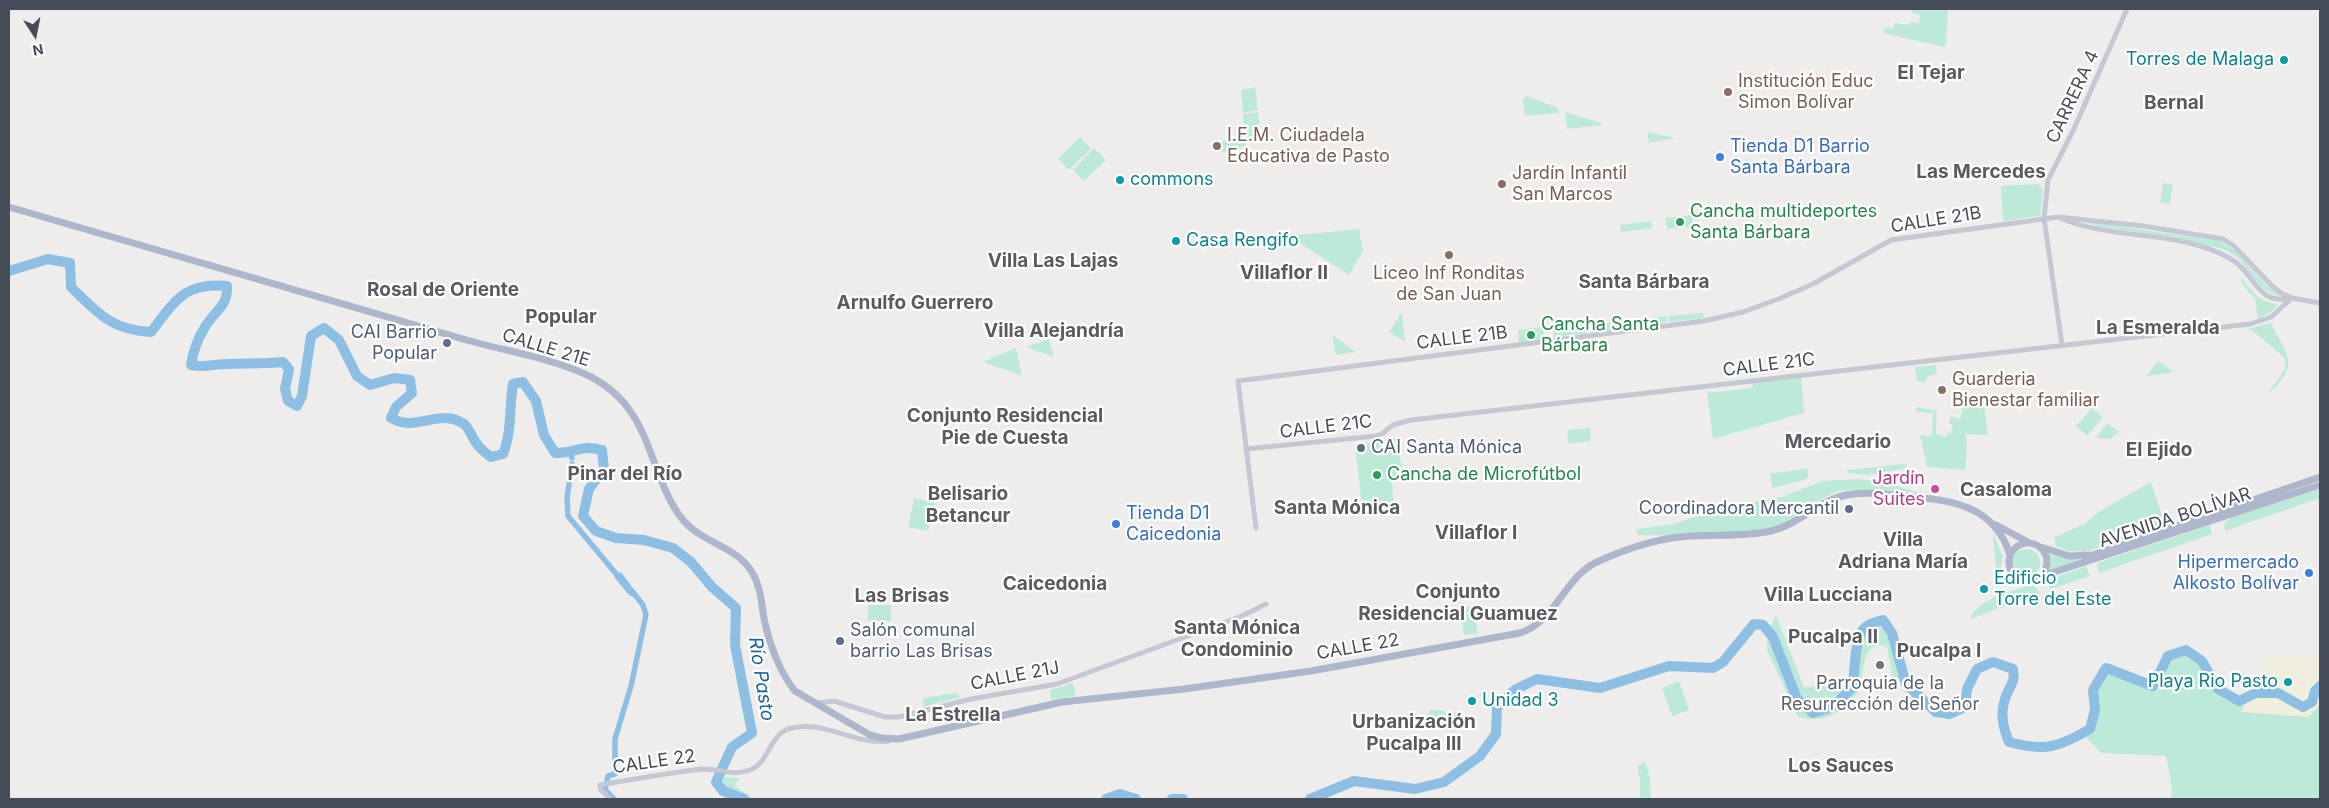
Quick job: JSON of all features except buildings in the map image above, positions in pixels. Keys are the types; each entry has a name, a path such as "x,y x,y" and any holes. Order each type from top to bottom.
{"main road":[{"name":"CALLE 21E","path":"9,206 563,366 600,383 628,409 646,440 675,508 695,532 728,549 748,566 760,588 762,602"},
{"name":"AVENIDA BOLÍVAR","path":"2041,547 2069,556 2093,555 2320,477"},
{"name":"AVENIDA BOLÍVAR","path":"2039,577 2320,485"},
{"name":"CALLE 22","path":"762,602 768,636 788,682 795,691 870,735 899,739 1062,702 1184,689 1310,671 1520,634 1534,627 1545,618 1578,577 1595,563 1644,544 1673,538 1769,531 1795,521 1825,502 1859,494 1948,500 1971,509 1991,523"},
{"path":"1991,523 2041,547 2045,552 2047,566 2039,577 2027,581 2016,577 2010,568 2010,555 2002,536 1991,523"},
{"path":"2010,555 2020,544 2028,542"}],"street":[{"name":"CARRERA 4","path":"2062,345 2044,218 2048,180 2127,9"},
{"name":"CALLE 21B","path":"2058,217 2113,233 2176,240 2205,247 2237,262 2258,289 2268,296 2277,299 2292,298 2320,303"},
{"name":"CALLE 21B","path":"1246,449 1238,381 1704,321 1743,312 1781,298 1813,284 1891,240 2058,217 2143,226 2223,239 2234,246 2272,286 2292,298"},
{"name":"CALLE 21C","path":"1246,449 1376,436 1384,434 1393,425 1411,420 2250,324 2271,317 2292,298"},
{"path":"1246,449 1256,528"},
{"name":"CALLE 21J","path":"818,703 834,701 885,717 899,716 971,698 1057,684 1242,616 1266,604"},
{"name":"CALLE 22","path":"610,799 601,790 602,784 711,769 727,773 752,770 760,764 777,737 788,729 802,728 836,731 862,741 878,742 899,739"}],"green space":[{"path":"1912,9 1948,9 1946,44 1944,47 1884,33 1884,28 1893,29 1895,23 1909,25 1910,22 1919,23 1920,15 1912,13"},
{"path":"1255,87 1258,110 1243,113 1241,90"},
{"path":"1527,96 1558,108 1559,113 1525,116 1523,99"},
{"path":"1258,112 1260,136 1246,139 1243,114"},
{"path":"1565,112 1601,123 1602,125 1567,129"},
{"path":"1647,132 1676,138 1649,143"},
{"path":"1243,136 1246,146 1222,152 1220,142"},
{"path":"1080,137 1091,149 1069,170 1058,159"},
{"path":"1094,148 1106,160 1084,181 1073,170"},
{"path":"2163,183 2173,184 2170,204 2160,202"},
{"path":"2038,184 2043,190 2040,216 2003,221 2001,186"},
{"name":"Cancha multideportes Santa Bárbara","path":"1692,215 1693,226 1667,229 1666,218"},
{"path":"1651,221 1652,228 1621,232 1620,225"},
{"path":"2083,221 2220,241 2235,250 2267,286 2285,297 2267,291 2238,259 2225,250 2178,239 2096,226"},
{"path":"1359,229 1363,251 1349,275 1289,236"},
{"path":"1282,237 1271,253 1250,240"},
{"path":"2241,276 2252,291 2261,298 2278,304 2271,312 2258,319 2255,299 2242,284"},
{"path":"1402,313 1405,342 1389,332"},
{"path":"1703,313 1704,318 1669,322 1668,316"},
{"path":"1666,316 1667,322 1632,330 1631,320"},
{"path":"1625,321 1626,331 1591,333 1590,325"},
{"path":"2271,323 2286,352 2288,365 2286,373 2281,380 2267,394 2285,369 2285,358 2253,331 2248,329"},
{"path":"1586,326 1587,333 1554,337 1553,329"},
{"name":"Cancha Santa Bárbara","path":"1543,327 1545,341 1519,344 1518,330"},
{"path":"1332,335 1356,352 1336,355"},
{"path":"1049,339 1054,357 1026,347"},
{"path":"1016,348 1022,376 983,362"},
{"path":"2158,361 2174,372 2146,376"},
{"path":"1936,365 1937,374 1929,376 1924,383 1917,380 1915,367"},
{"path":"1801,377 1804,413 1713,439 1707,393 1752,388 1754,382"},
{"path":"1962,396 1983,398 1988,435 1966,434 1965,470 1927,467 1920,435 1932,436 1933,413 1917,412 1916,407 1937,411 1936,434 1946,437 1948,433 1951,433 1953,424 1949,424 1951,416 1960,419 1963,407 1959,406 1964,399"},
{"path":"2092,408 2103,417 2087,436 2076,426"},
{"path":"2107,423 2119,432 2110,439 2096,438"},
{"path":"1590,428 1591,441 1568,444 1567,430"},
{"path":"1397,438 1403,474 1391,477 1394,502 1362,506 1355,447 1356,451 1363,456 1367,449 1367,443"},
{"path":"1904,464 1907,466 1903,469 1868,475 1848,473 1847,470"},
{"path":"1808,468 1808,477 1805,480 1772,488 1770,474"},
{"path":"1908,471 1920,474 1917,485 1876,476"},
{"path":"1859,479 1889,483 1925,495 1900,491 1838,491 1815,503 1787,523 1769,529 1691,536 1638,535 1636,529 1673,524 1719,509 1781,497 1823,481"},
{"path":"2151,482 2165,525 2085,552 2068,551 2056,546 2054,537 2084,524 2100,511"},
{"path":"2320,489 2320,498 2225,531 2224,526 2233,517"},
{"path":"914,498 935,503 928,531 908,527"},
{"path":"2210,525 2212,534 2099,573 2097,565 2100,562"},
{"path":"1993,533 2003,557 1997,581"},
{"path":"2026,549 2036,553 2040,563 2036,573 2026,577 2016,573 2012,563 2016,553"},
{"path":"2049,554 2081,560 2047,571 2051,562"},
{"path":"2086,566 2090,576 2050,589 2046,581"},
{"path":"2033,584 2040,593 1971,619 1971,615 1977,609 1991,599"},
{"path":"868,605 891,605 891,621 868,621"},
{"path":"1473,606 1478,633 1464,635 1459,608"},
{"path":"1776,615 1804,687 1847,684 1848,688 1812,710 1797,696 1769,629"},
{"path":"1883,624 1890,633 1901,682 1893,680 1887,647 1879,645 1872,647 1865,660 1860,686 1856,695 1833,715 1821,719 1798,717 1767,650 1767,637 1771,638 1794,699 1812,715 1833,709 1854,689 1855,667 1863,633 1876,625"},
{"path":"2186,650 2203,663 2218,689 2239,700 2256,693 2320,686 2320,799 2171,799 2172,788 2166,756 2101,753 2086,737 2095,710 2093,690 2106,668 2153,686 2168,656"},
{"path":"1679,681 1689,710 1672,716 1662,688"},
{"path":"1073,683 1076,696 1051,700 1050,690"},
{"path":"955,693 961,697 923,707 923,698"},
{"path":"1430,709 1458,713 1454,732 1427,725"},
{"path":"1645,762 1650,778 1651,799 1640,799 1640,780 1637,766"},
{"path":"721,777 740,778 735,786 754,799 747,799 722,786 719,782"}],"sand":[{"name":"Playa Rio Pasto","path":"2268,655 2320,656 2320,705 2308,717 2241,712"}],"water":[{"path":"621,572 638,595 635,598 629,595 614,577"}],"waterway":[{"name":"Río Pasto","path":"9,271 48,259 70,263 71,287 98,312 115,324 125,328 151,332 174,303 190,291 200,287 227,286 227,293 223,304 202,331 191,365 283,362 289,369 285,389 288,401 297,406 302,396 311,336 324,328 339,340 357,376 370,385 394,378 410,380 412,393 396,407 391,418 410,423 446,418 455,419 466,426 478,446 491,457 503,454 509,429 513,384 523,382 536,401 544,435 555,453 584,448 602,450 604,469 589,489 583,516 596,531 616,538 644,540 673,548 691,562 712,587 736,608 735,645 752,733 732,747 716,782 723,791 744,799"},
{"name":"Río Pasto","path":"570,453 572,458"},
{"path":"572,464 567,498 568,516 622,581"},
{"path":"614,799 605,790 608,776 615,774 615,739 631,686 646,615 643,605 632,591"},
{"name":"Río Pasto","path":"1310,799 1354,781 1415,789 1444,782 1480,756 1496,734 1497,707 1516,689 1537,679 1600,688 1669,666 1713,668 1723,662 1754,624 1763,625 1773,637 1797,699 1813,713 1832,707 1853,687 1855,658 1862,631 1866,627 1883,620 1892,633 1906,684 1936,712 1950,714 1965,707 1967,689 1977,669 1993,662 2013,669 2013,681 2003,705 2002,716 2004,726 2009,742 2032,747 2060,744 2090,729 2095,710 2093,690 2106,668 2153,686 2168,656 2186,650 2202,661 2218,689 2239,701 2256,693 2278,693 2303,707 2312,702 2315,691 2320,686"},
{"name":"Río Pasto","path":"1106,799 1120,794 1136,799"},
{"name":"Río Pasto","path":"1172,799 1183,799"}],"place":[{"name":"Torres de Malaga","path":"2284,60"},
{"name":"Institución Educ Simon Bolívar","path":"1728,92"},
{"name":"I.E.M. Ciudadela Educativa de Pasto","path":"1217,146"},
{"name":"Tienda D1 Barrio Santa Bárbara","path":"1720,157"},
{"name":"commons","path":"1120,180"},
{"name":"Jardín Infantil San Marcos","path":"1502,184"},
{"name":"Cancha multideportes Santa Bárbara","path":"1680,222"},
{"name":"Casa Rengifo","path":"1176,241"},
{"name":"Liceo Inf Ronditas de San Juan","path":"1449,255"},
{"name":"Cancha Santa Bárbara","path":"1531,335"},
{"name":"CAI Barrio Popular","path":"447,343"},
{"name":"Guarderia Bienestar familiar","path":"1942,390"},
{"name":"CAI Santa Mónica","path":"1361,448"},
{"name":"Cancha de Microfútbol","path":"1377,475"},
{"name":"Jardín Suites","path":"1935,489"},
{"name":"Coordinadora Mercantil","path":"1849,509"},
{"name":"Tienda D1 Caicedonia","path":"1116,524"},
{"name":"Hipermercado Alkosto Bolívar","path":"2309,573"},
{"name":"Edificio Torre del Este","path":"1984,589"},
{"name":"Salón comunal barrio Las Brisas","path":"840,641"},
{"name":"Parroquia de la Resurrección del Señor","path":"1880,665"},
{"name":"Playa Rio Pasto","path":"2288,682"},
{"name":"Unidad 3","path":"1472,701"}],"district":[{"name":"El Tejar","path":"1931,73"},
{"name":"Bernal","path":"2174,103"},
{"name":"Las Mercedes","path":"1981,172"},
{"name":"Villa Las Lajas","path":"1053,261"},
{"name":"Villaflor II","path":"1284,273"},
{"name":"Santa Bárbara","path":"1644,282"},
{"name":"Rosal de Oriente","path":"443,290"},
{"name":"Arnulfo Guerrero","path":"915,303"},
{"name":"Popular","path":"561,317"},
{"name":"La Esmeralda","path":"2158,328"},
{"name":"Villa Alejandría","path":"1054,331"},
{"name":"Conjunto Residencial Pie de Cuesta","path":"1005,427"},
{"name":"Mercedario","path":"1838,442"},
{"name":"El Ejido","path":"2159,450"},
{"name":"Pinar del Río","path":"625,474"},
{"name":"Casaloma","path":"2006,490"},
{"name":"Belisario Betancur","path":"968,505"},
{"name":"Santa Mónica","path":"1337,508"},
{"name":"Villaflor I","path":"1476,533"},
{"name":"Villa Adriana María","path":"1903,551"},
{"name":"Caicedonia","path":"1055,584"},
{"name":"Villa Lucciana","path":"1828,595"},
{"name":"Las Brisas","path":"902,596"},
{"name":"Conjunto Residencial Guamuez","path":"1458,603"},
{"name":"Pucalpa II","path":"1833,637"},
{"name":"Santa Mónica Condominio","path":"1237,639"},
{"name":"Pucalpa I","path":"1939,651"},
{"name":"La Estrella","path":"953,715"},
{"name":"Urbanización Pucalpa III","path":"1414,733"},
{"name":"Los Sauces","path":"1841,766"}]}
